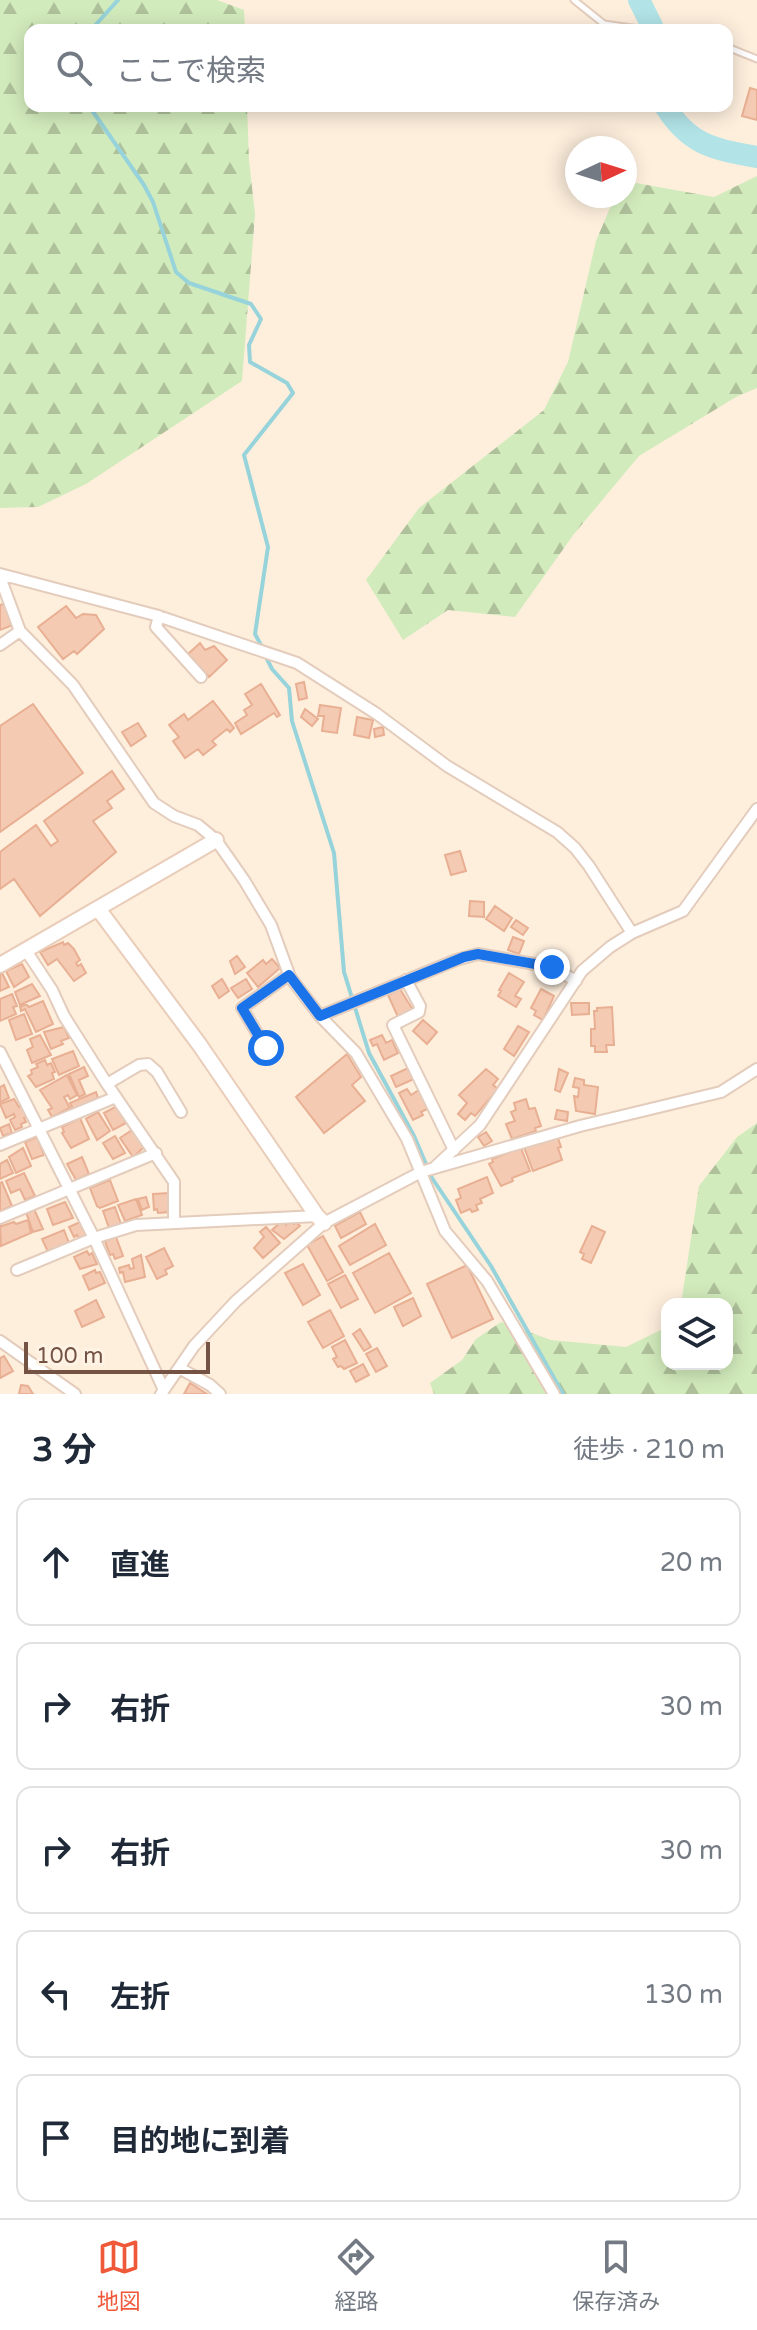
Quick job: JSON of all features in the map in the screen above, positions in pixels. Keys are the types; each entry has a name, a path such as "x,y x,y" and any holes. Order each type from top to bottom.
{"street":[{"path":"0,575 159,616 297,663 364,705 447,766 557,832 589,866 632,933"},
{"path":"0,575 20,631 73,685 154,803 174,816 198,825 216,840 271,925 289,975 320,1016 356,1053 407,1139 445,1231 487,1281 554,1394"},
{"path":"159,616 156,627 201,677"},
{"path":"0,645 20,631"},
{"path":"434,1168 480,1125 582,971 632,933 683,911 757,809"},
{"path":"0,965 216,840"},
{"path":"99,910 199,1044 320,1219"},
{"path":"25,949 107,1084 174,1182 174,1222"},
{"path":"320,1016 456,960 478,954 552,967 576,981"},
{"path":"266,1048 242,1008 289,975"},
{"path":"406,980 420,1006 419,1012 393,1025 454,1150"},
{"path":"0,1052 5,1074 39,1129 94,1238 163,1392"},
{"path":"107,1084 139,1065 148,1064 154,1067 181,1112"},
{"path":"163,1392 194,1346 320,1219 421,1172 580,1126 721,1092 757,1069"},
{"path":"0,1145 116,1097"},
{"path":"0,1218 156,1153"},
{"path":"17,1270 94,1238 136,1225 320,1219"},
{"path":"0,1341 75,1394"},
{"path":"179,1368 220,1394"}],"lane":[{"path":"574,0 604,24"},
{"path":"733,49 757,59"}],"green space":[{"path":"0,0 217,0 244,10 245,24 24,24 24,112 247,112 255,214 242,381 86,484 38,507 0,508"},
{"path":"757,176 757,388 736,397 639,456 574,534 515,617 448,610 403,640 366,580 419,508 544,410 568,362 596,241 610,208 637,208 637,183 714,197"},
{"path":"757,1123 757,1394 434,1394 430,1383 462,1360 476,1339 501,1322 551,1340 626,1347 661,1330 661,1370 733,1370 733,1298 682,1298 699,1186 737,1137"}],"building":[{"path":"750,88 757,90 757,120 742,116"},
{"path":"5,603 13,625 0,630 0,605"},
{"path":"66,606 76,618 83,614 96,615 104,629 77,654 74,651 63,659 38,627"},
{"path":"200,643 205,650 214,646 227,660 209,677 188,654"},
{"path":"304,682 307,698 299,700 296,684"},
{"path":"261,684 280,715 277,717 274,713 241,734 235,723 247,715 244,710 252,705 245,694"},
{"path":"213,701 234,728 230,732 227,729 212,741 216,745 203,755 198,749 185,758 173,741 179,737 169,725 184,714 188,720"},
{"path":"33,704 83,773 0,832 0,726"},
{"path":"320,705 341,708 337,733 322,731 324,716 318,716"},
{"path":"305,709 318,719 312,726 301,717"},
{"path":"357,717 373,720 369,738 354,735"},
{"path":"138,723 146,736 131,746 122,732"},
{"path":"383,727 384,735 375,737 374,729"},
{"path":"112,771 124,789 107,801 112,808 93,821 116,852 40,916 14,879 0,889 0,852 36,825 51,846 58,841 44,821"},
{"path":"460,851 466,871 451,875 445,855"},
{"path":"470,901 484,902 484,917 469,916"},
{"path":"495,906 512,918 504,931 486,919"},
{"path":"516,920 528,928 523,935 511,927"},
{"path":"513,937 524,941 519,954 508,950"},
{"path":"63,942 74,949 80,960 76,963 78,966 81,964 86,973 74,981 57,959 48,965 40,952"},
{"path":"237,956 245,967 235,974 230,961"},
{"path":"272,959 280,968 258,987 247,973 263,960 266,964"},
{"path":"22,964 29,977 14,987 6,971"},
{"path":"509,973 524,982 515,996 521,999 516,1007 498,996"},
{"path":"0,974 9,987 0,991"},
{"path":"222,979 229,991 219,998 212,986"},
{"path":"246,979 252,989 238,998 231,988"},
{"path":"32,984 40,996 20,1005 15,992"},
{"path":"400,989 413,1010 398,1017 388,995"},
{"path":"541,989 554,996 543,1020 534,1015 536,1011 531,1008"},
{"path":"12,994 17,1006 13,1007 16,1014 0,1021 0,999"},
{"path":"43,1001 53,1024 36,1032 25,1009 21,1011 20,1007"},
{"path":"571,1003 589,1003 589,1014 572,1015"},
{"path":"612,1007 614,1045 606,1045 607,1052 595,1052 595,1046 591,1046 591,1029 595,1029 594,1011"},
{"path":"24,1014 32,1034 16,1040 9,1020"},
{"path":"423,1020 437,1032 427,1044 413,1031"},
{"path":"518,1026 529,1032 514,1056 504,1049"},
{"path":"64,1027 69,1038 51,1049 44,1032"},
{"path":"40,1035 51,1055 32,1063 27,1050 33,1047 30,1039"},
{"path":"382,1035 386,1043 392,1040 398,1053 384,1060 377,1044 373,1046 370,1040"},
{"path":"73,1051 79,1066 59,1075 52,1059"},
{"path":"347,1054 361,1077 352,1085 365,1101 324,1133 296,1097"},
{"path":"45,1060 47,1065 51,1063 54,1079 36,1087 28,1076 32,1074 31,1070 38,1067 36,1064"},
{"path":"84,1067 88,1076 79,1080 85,1094 79,1097 69,1074"},
{"path":"408,1068 414,1079 396,1087 391,1076"},
{"path":"486,1069 498,1079 493,1085 498,1089 475,1116 471,1113 465,1120 458,1114 467,1103 459,1095"},
{"path":"559,1069 568,1073 560,1092 555,1090"},
{"path":"67,1075 77,1095 70,1099 68,1095 64,1097 70,1108 52,1117 48,1110 52,1108 40,1090"},
{"path":"575,1078 584,1080 584,1085 598,1087 595,1114 576,1111 574,1096 578,1097 579,1088 573,1087"},
{"path":"4,1085 9,1098 0,1102 0,1087"},
{"path":"407,1089 411,1095 419,1090 429,1108 413,1120 399,1093"},
{"path":"96,1092 98,1098 73,1109 70,1103"},
{"path":"14,1099 28,1116 24,1118 26,1122 21,1124 22,1127 15,1130 10,1120 15,1117 14,1114 6,1118 0,1104"},
{"path":"526,1099 529,1109 535,1108 541,1126 535,1128 536,1131 512,1139 506,1124 515,1121 511,1112 516,1110 514,1103"},
{"path":"117,1106 126,1123 113,1130 104,1113"},
{"path":"557,1110 568,1112 567,1121 555,1119"},
{"path":"98,1112 110,1131 97,1140 86,1119"},
{"path":"80,1118 89,1139 71,1148 62,1127"},
{"path":"9,1124 12,1133 3,1136 0,1128"},
{"path":"132,1130 144,1147 133,1157 120,1138"},
{"path":"486,1132 492,1141 484,1146 478,1137"},
{"path":"557,1135 562,1160 533,1171 524,1147"},
{"path":"115,1136 125,1153 113,1159 103,1143"},
{"path":"37,1137 44,1155 32,1159 25,1142"},
{"path":"23,1148 31,1166 16,1173 9,1157"},
{"path":"521,1148 530,1171 501,1186 489,1164 493,1162 492,1159"},
{"path":"82,1157 89,1174 76,1180 67,1164"},
{"path":"7,1160 13,1173 0,1179 0,1164"},
{"path":"24,1173 35,1196 25,1200 20,1189 11,1193 6,1181"},
{"path":"487,1177 493,1193 480,1199 482,1203 476,1205 478,1210 461,1213 456,1200 461,1198 458,1189"},
{"path":"110,1180 118,1201 100,1208 90,1188"},
{"path":"0,1183 12,1206 0,1211"},
{"path":"169,1193 170,1212 158,1213 157,1209 154,1210 153,1194"},
{"path":"146,1197 149,1207 142,1210 138,1199"},
{"path":"136,1199 142,1215 125,1221 118,1205"},
{"path":"65,1202 73,1218 53,1225 47,1209"},
{"path":"115,1207 121,1224 109,1228 103,1211"},
{"path":"34,1209 43,1229 33,1232 26,1212"},
{"path":"360,1212 366,1224 341,1238 335,1226"},
{"path":"28,1220 31,1233 1,1246 0,1225"},
{"path":"282,1221 286,1225 290,1221 296,1222 300,1226 284,1239 272,1230"},
{"path":"80,1222 87,1235 79,1239 77,1235 74,1237 69,1227"},
{"path":"375,1224 386,1245 350,1265 339,1246"},
{"path":"592,1226 605,1232 591,1263 582,1259 584,1254 580,1252"},
{"path":"266,1227 280,1243 263,1258 254,1248 264,1237 260,1232"},
{"path":"64,1230 69,1243 48,1252 42,1239"},
{"path":"323,1236 343,1272 327,1281 307,1245"},
{"path":"116,1237 123,1256 115,1259 113,1254 110,1255 105,1241"},
{"path":"164,1248 173,1266 165,1270 167,1274 157,1279 146,1257"},
{"path":"87,1251 89,1255 92,1253 97,1264 80,1269 74,1257"},
{"path":"389,1253 411,1293 375,1313 353,1273"},
{"path":"141,1255 145,1277 125,1282 119,1268 129,1265 130,1269 134,1268 132,1259"},
{"path":"303,1264 320,1295 303,1305 285,1273"},
{"path":"467,1265 493,1319 452,1338 427,1284"},
{"path":"95,1270 96,1273 100,1272 105,1283 89,1290 83,1276"},
{"path":"345,1275 358,1299 341,1308 328,1284"},
{"path":"413,1298 421,1316 403,1326 394,1307"},
{"path":"96,1300 104,1317 82,1327 75,1311"},
{"path":"330,1310 344,1336 323,1348 308,1322"},
{"path":"360,1329 371,1347 364,1351 353,1334"},
{"path":"345,1340 357,1363 344,1369 338,1367 333,1359 337,1357 332,1347"},
{"path":"377,1348 387,1366 376,1372 366,1354"},
{"path":"4,1356 13,1371 0,1378 0,1358"},
{"path":"363,1364 369,1375 356,1382 350,1371"},
{"path":"190,1383 207,1394 184,1394"},
{"path":"21,1385 28,1386 33,1394 19,1394"}],"waterway":[{"path":"96,24 118,0"},
{"path":"639,0 651,24"},
{"path":"93,112 153,202 176,272 189,283 251,304 261,319 249,345 250,362 287,383 293,393 244,455 268,547 255,634 262,647"},
{"path":"669,112 684,130 704,144 757,157"},
{"path":"265,655 272,669 289,688 292,721 334,853 344,972 369,1053 414,1136 432,1178 491,1266 563,1394"}],"route":[{"path":"266,1048 242,1008 289,975 320,1016 478,954 552,967"}]}
